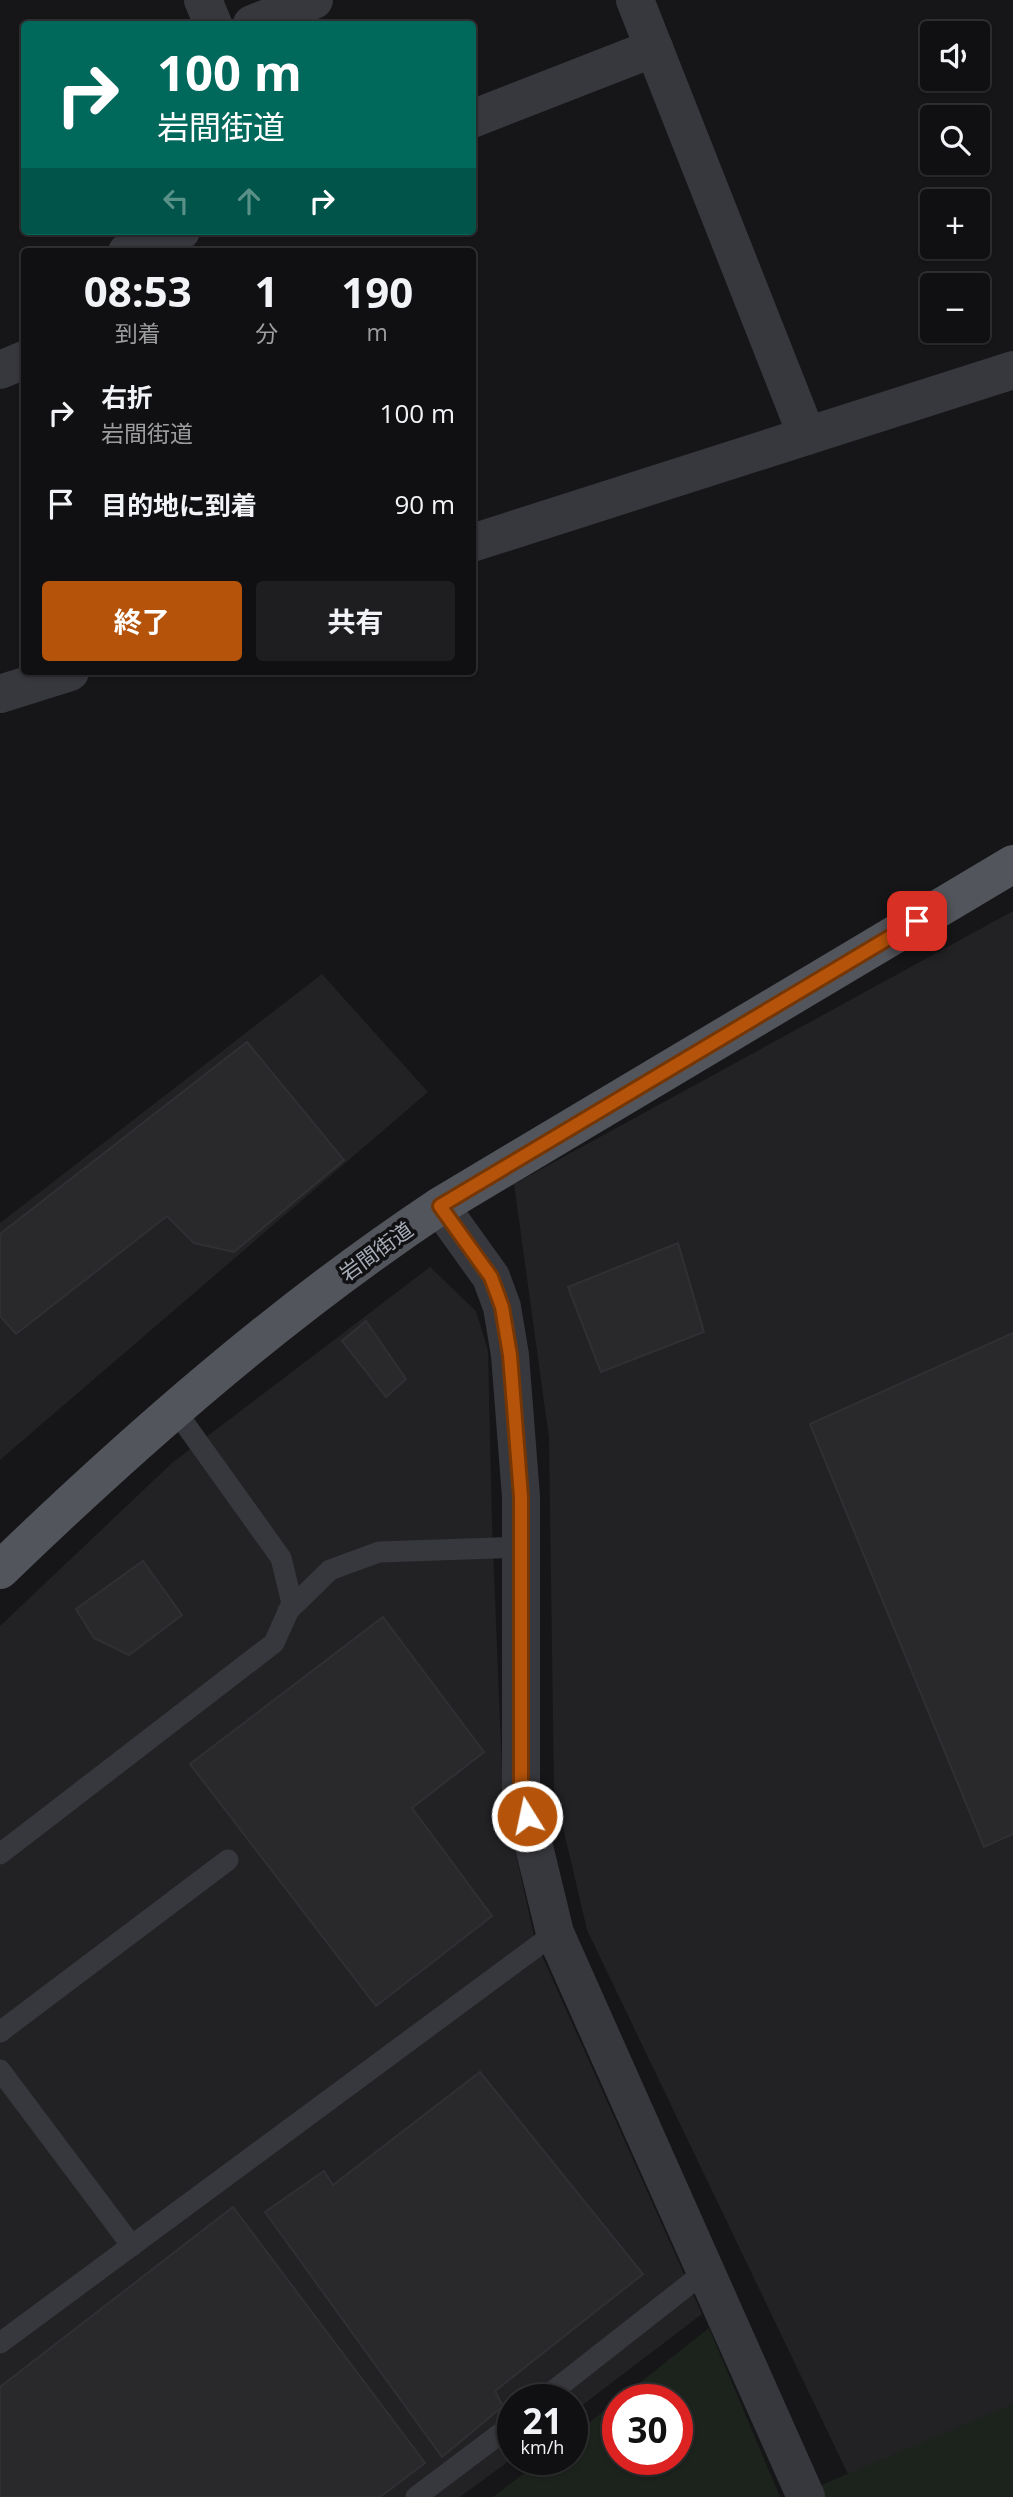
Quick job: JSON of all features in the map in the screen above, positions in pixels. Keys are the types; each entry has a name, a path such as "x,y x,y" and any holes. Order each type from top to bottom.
{"main road":[{"name":"岩間街道","path":"0,1570 89,1484 175,1410 370,1252 440,1206 1013,864"}],"street":[{"path":"204,0 212,21"},
{"path":"260,21 314,0"},
{"path":"635,0 807,436"},
{"path":"476,116 654,48"},
{"path":"137,248 171,235"},
{"path":"0,370 21,361"},
{"path":"476,542 1013,370"},
{"path":"0,694 60,675"},
{"path":"440,1206 491,1277 502,1307 510,1355 521,1497 521,1793 555,1933 806,2497"}],"lane":[{"path":"0,1854 274,1643 292,1603 281,1558 175,1410"},
{"path":"288,1611 330,1570 379,1552 521,1547"},
{"path":"0,2032 228,1860"},
{"path":"0,2343 555,1933"},
{"path":"0,2070 132,2246"},
{"path":"562,2384 706,2271"},
{"path":"416,2497 497,2436"}],"shaded area":[{"path":"1013,911 1013,2471 859,2497 587,1930 554,1789 549,1438 514,1184"},
{"path":"322,974 428,1092 0,1460 0,1223"},
{"path":"430,1267 476,1311 488,1351 503,1796 535,1940 702,2314 610,2384 602,2384 602,2390 588,2401 588,2384 497,2384 497,2470 460,2497 0,2497 0,1626 172,1463"},
{"path":"709,2328 780,2497 493,2497 522,2475 588,2475 588,2423 602,2413 602,2475 693,2475 693,2384 638,2384"},
{"path":"1013,2404 1013,2497 793,2497"}],"building":[{"path":"247,1042 344,1160 234,1252 194,1243 167,1216 16,1334 0,1316 0,1234"},
{"path":"678,1243 704,1332 601,1372 568,1287"},
{"path":"366,1321 406,1379 386,1397 342,1341"},
{"path":"1013,1333 1013,1834 984,1847 810,1424"},
{"path":"143,1561 182,1615 129,1655 94,1638 76,1609"},
{"path":"383,1617 484,1752 412,1808 492,1916 376,2006 190,1764"},
{"path":"480,2072 643,2274 504,2384 497,2384 497,2411 442,2457 265,2212 324,2171 333,2185"},
{"path":"233,2207 425,2463 380,2497 0,2497 0,2387"}],"route":[{"path":"527,1816 521,1793 521,1497 510,1355 502,1307 491,1277 440,1206 917,921"}]}
